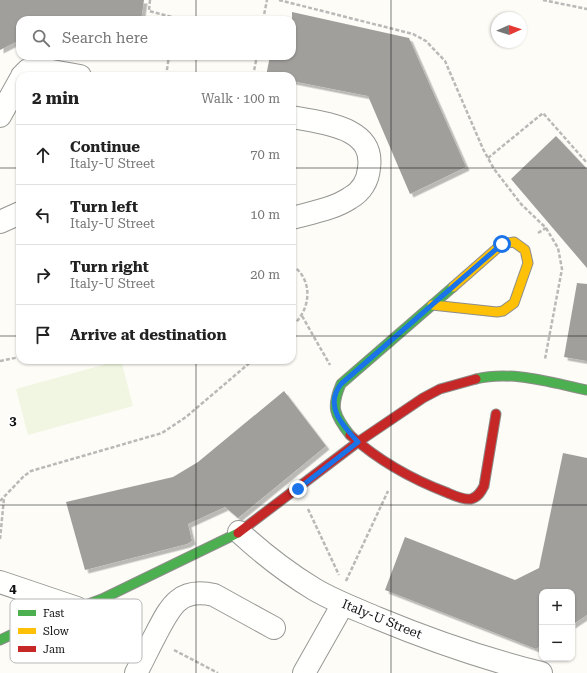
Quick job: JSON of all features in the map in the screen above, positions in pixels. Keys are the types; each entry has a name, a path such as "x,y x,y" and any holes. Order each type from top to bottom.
{"street":[{"path":"26,72 35,68 58,72"},
{"path":"0,116 16,87"},
{"path":"296,118 339,126 350,131 358,137 364,145 370,163 366,180 356,195 340,203 296,217"},
{"path":"0,222 16,215"},
{"path":"432,304 497,312 510,308 514,303 528,263 525,250 514,242 502,244 432,304 341,384 334,396 334,411 337,417 358,442 373,455 397,471 433,487 468,499 481,493 484,486 496,414"},
{"path":"100,599 239,532 298,489 358,442 440,388 478,378 518,377 587,390"},
{"name":"Italy-U Street","path":"239,532 288,573 315,590 343,604 403,629 463,650 541,673"},
{"path":"0,582 50,599"},
{"path":"142,661 167,611 174,603 193,593 214,595 274,628"},
{"path":"304,673 343,604"},
{"path":"0,640 10,635"},
{"path":"136,673 141,663"}],"path":[{"path":"150,0 149,12 167,16"},
{"path":"264,16 267,0"},
{"path":"279,0 413,34 426,41 445,61 488,158 506,188 546,228 553,238 561,258 562,269 545,361"},
{"path":"543,0 587,9"},
{"path":"167,72 168,60"},
{"path":"254,72 256,60"},
{"path":"488,158 543,113 587,164"},
{"path":"296,269 302,275 308,296 306,307 302,316 296,322"},
{"path":"302,316 341,384"},
{"path":"0,361 16,358"},
{"path":"0,501 24,476 31,471 162,433 186,417 248,364"},
{"path":"298,489 344,585 397,471"},
{"path":"0,539 4,498"},
{"path":"153,640 218,673"}],"green space":[{"path":"107,364 122,364 133,406 28,435 16,389"}],"building":[{"path":"0,0 144,0 142,16 16,16 16,42 0,50"},
{"path":"292,12 409,38 466,167 410,194 368,96 296,82 296,72 267,72 269,60 296,60 296,16 292,16"},
{"path":"556,136 587,169 587,268 511,179"},
{"path":"577,283 587,284 587,361 564,357"},
{"path":"284,391 326,446 238,518 225,507 188,524 192,541 187,544 85,570 66,502 173,477 198,462"},
{"path":"563,453 587,458 587,615 575,623 575,589 539,589 539,647 536,649 385,590 405,537 515,580 539,568"}],"traffic: fast":[{"path":"350,435 340,422 336,411 336,399 341,384 453,287"},
{"path":"476,379 504,376 532,378 587,390"},
{"path":"102,599 238,533"},
{"path":"0,640 10,635"}],"traffic: slow":[{"path":"432,305 497,312 503,311 514,303 528,263 525,250 514,242 502,244 453,287"}],"traffic: jam":[{"path":"238,533 358,442 423,398 440,389 476,379"},
{"path":"350,435 384,461 421,482 456,496 471,499 476,497 484,486 496,414"}],"route":[{"path":"298,489 358,442 347,430 334,411 334,396 341,384 502,244"}]}
